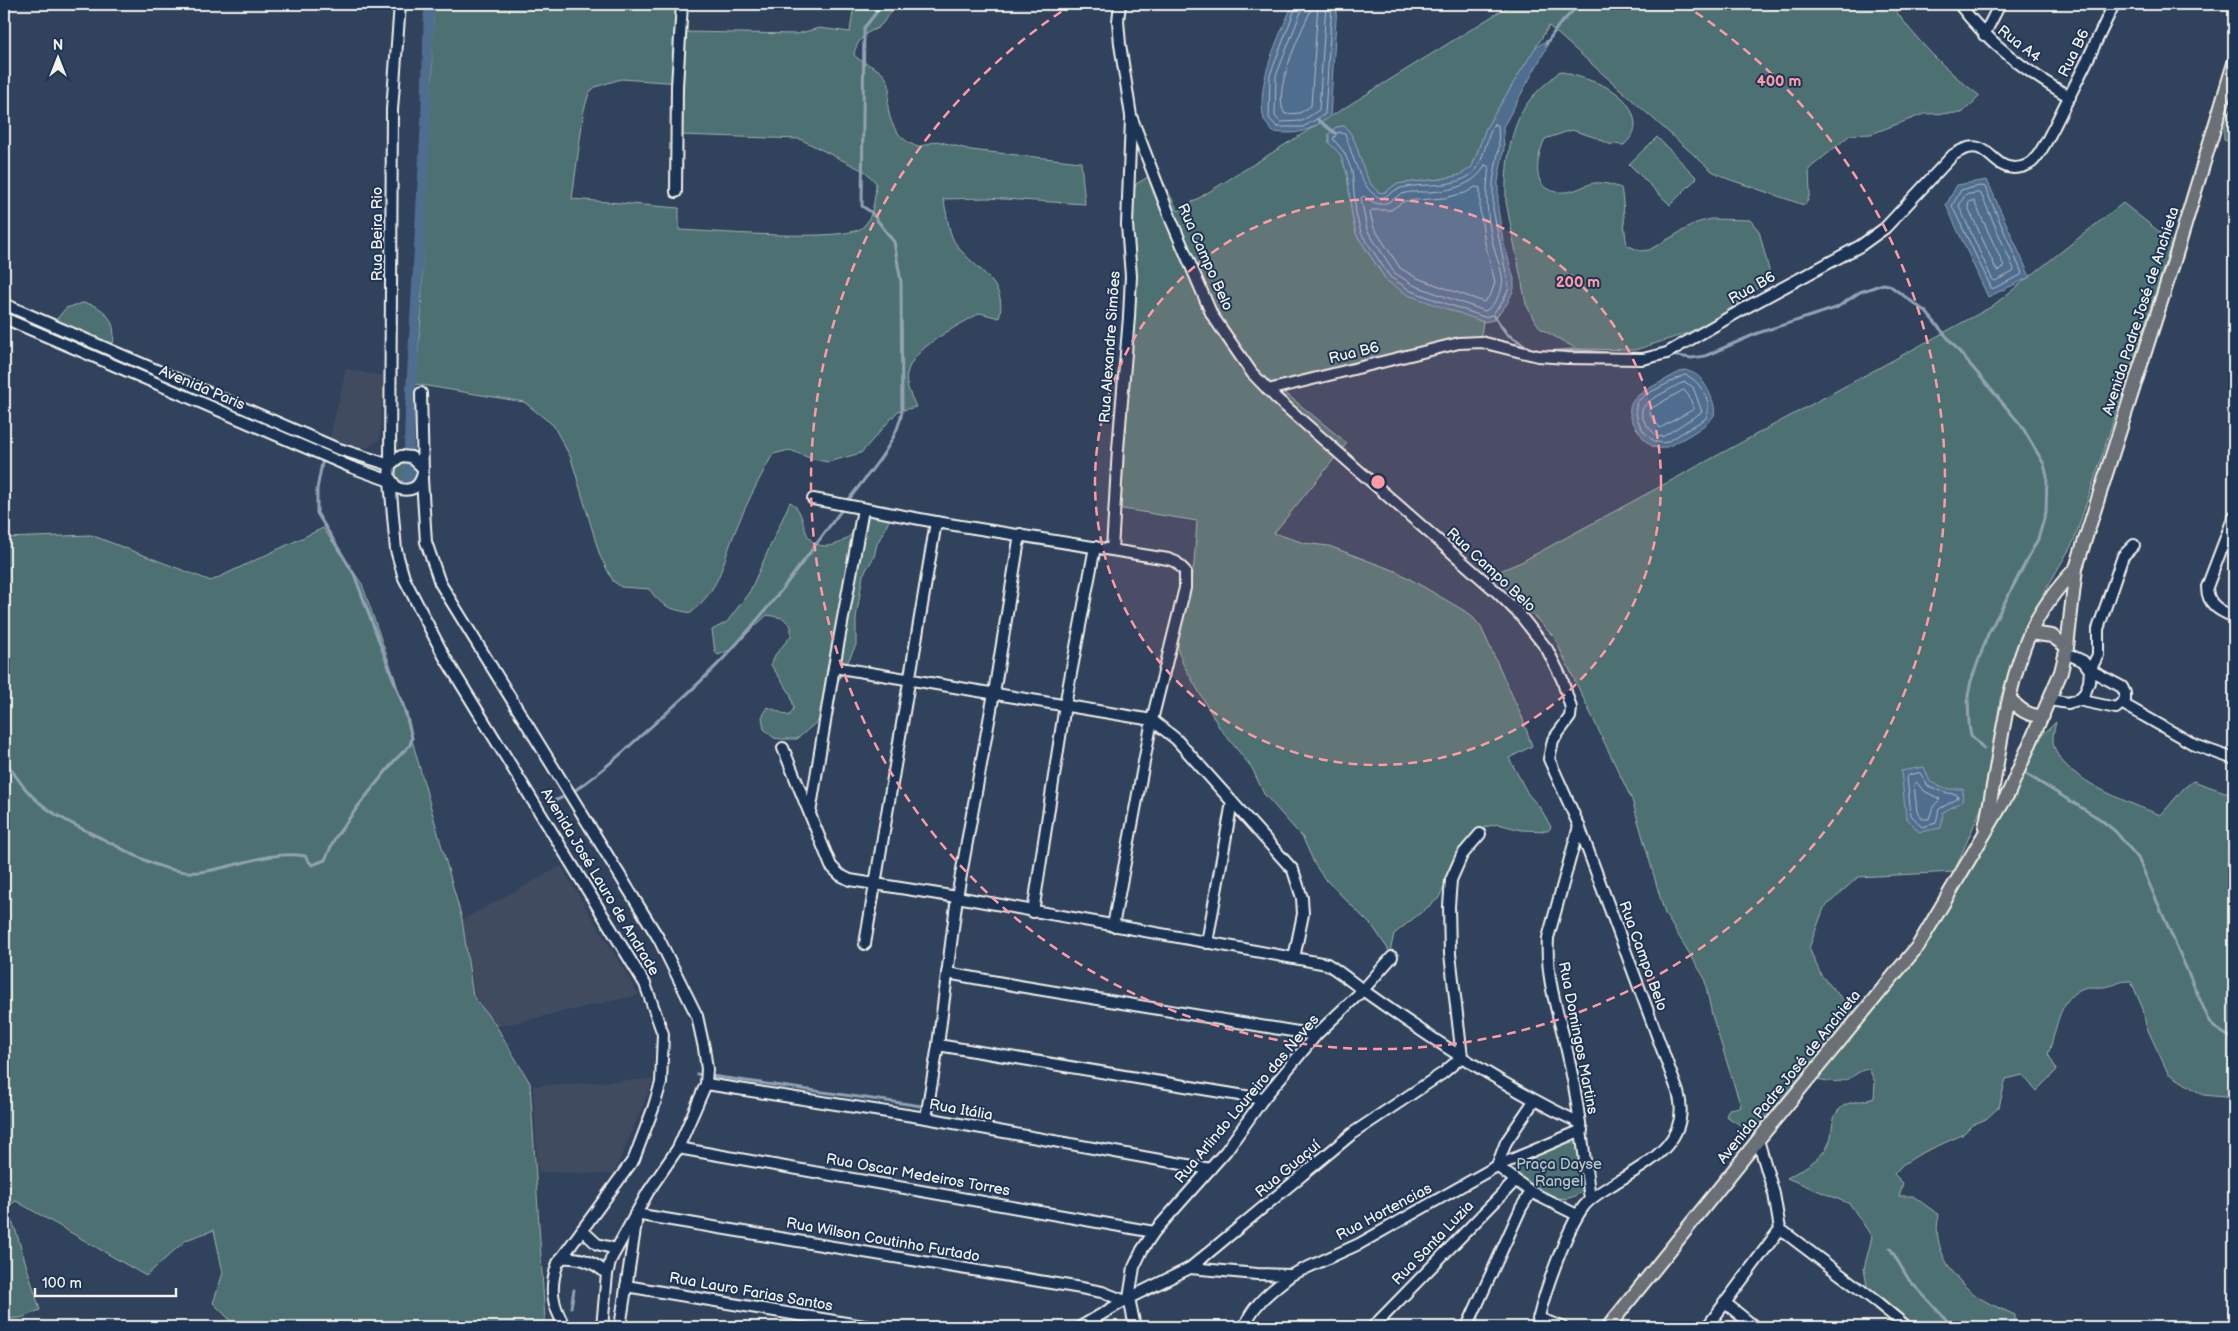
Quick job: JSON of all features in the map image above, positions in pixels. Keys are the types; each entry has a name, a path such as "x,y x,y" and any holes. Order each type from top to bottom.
{"main road":[{"name":"Avenida Padre José de Anchieta","path":"1608,1327 1758,1140 1918,946 2008,794 2050,700 2067,650 2076,568 2174,261 2234,63"},
{"name":"Avenida Padre José de Anchieta","path":"1982,839 1994,788 2010,699 2030,633 2055,591 2076,568"},
{"path":"2030,633 2052,636 2067,650"},
{"path":"2010,699 2023,712 2033,716 2043,716"}],"street":[{"name":"Rua Beira Rio","path":"390,465 392,110 400,4"},
{"path":"676,192 682,4"},
{"name":"Rua Campo Belo","path":"1120,4 1118,21 1120,44 1131,116 1183,249 1212,315 1252,373 1268,390 1498,593 1520,615 1547,649 1562,679 1571,708 1570,717 1553,740 1549,759 1579,826 1682,1105 1682,1116 1678,1128 1667,1146 1655,1157 1590,1199 1577,1216 1553,1274 1537,1323 1562,1327"},
{"name":"Rua A4","path":"1959,4 1984,36 2043,81 2070,97"},
{"path":"1984,36 2000,4"},
{"name":"Rua B6","path":"1268,390 1459,343 1482,342 1538,356 1567,358 1643,359 1667,353 1747,306 1860,246 1885,228 1953,155 1964,148 1977,147 2012,168 2023,167 2032,162 2070,97 2114,4"},
{"name":"Rua Alexandre Simões","path":"1112,550 1130,292 1127,225 1131,116"},
{"name":"Avenida Paris","path":"4,304 121,357 253,410 336,448 390,465"},
{"name":"Avenida Paris","path":"4,318 333,459 390,481"},
{"path":"421,393 422,467 422,479 416,487 407,490 397,488 390,481 388,473 390,465 397,458 406,456 416,459 422,467"},
{"name":"Avenida José Lauro de Andrade","path":"422,479 426,542 440,583 658,939 697,1016 707,1078"},
{"name":"Avenida José Lauro de Andrade","path":"390,481 396,550 404,578 444,656 645,984 663,1034 661,1083 640,1146 616,1185 561,1258 553,1276 551,1289 565,1327"},
{"path":"814,499 936,522 1168,559 1176,562 1185,571 1185,588 1152,720 1114,926"},
{"path":"810,814 834,667 863,509"},
{"path":"2234,516 2207,587 2209,598 2214,607 2234,618"},
{"path":"864,944 936,522"},
{"path":"926,1118 938,1045 956,897 994,693 1020,534"},
{"path":"2050,700 2068,703 2082,698 2087,688 2090,670 2098,655 2098,628 2120,565 2126,552 2134,545"},
{"path":"1033,912 1065,705 1095,547"},
{"path":"2067,650 2083,661 2090,670 2122,687 2126,697 2123,704 2116,708 2078,700"},
{"path":"834,667 1152,720 1176,739 1293,870 1302,898 1303,914 1294,958"},
{"path":"2123,704 2195,745 2234,760"},
{"path":"783,748 832,866 840,875 850,880 956,897 1327,964 1462,1057 1581,1127"},
{"path":"1207,943 1232,802"},
{"name":"Rua Domingos Martins","path":"1579,826 1548,938 1547,958 1548,977 1571,1069 1581,1127 1590,1199"},
{"path":"1462,1057 1450,954 1449,906 1452,880 1462,855 1480,834"},
{"name":"Rua Arlindo Loureiro das Neves","path":"1135,1327 1127,1299 1134,1267 1154,1232 1226,1152 1263,1099 1316,1035 1363,990 1392,957"},
{"path":"947,972 1019,986 1316,1035"},
{"path":"938,1045 1263,1099"},
{"name":"Rua Guaçuí","path":"1080,1327 1127,1299 1190,1268 1353,1133 1443,1073 1462,1057"},
{"path":"602,1327 607,1274 616,1249 635,1214 678,1148 707,1078"},
{"name":"Rua Itália","path":"707,1078 1210,1169"},
{"path":"1534,1101 1506,1142 1497,1166 1515,1182 1577,1216"},
{"name":"Rua Hortencias","path":"1190,1268 1291,1275 1359,1244 1497,1166 1581,1127"},
{"path":"1758,1140 1774,1194 1780,1229 1878,1302 1907,1327"},
{"name":"Rua Oscar Medeiros Torres","path":"678,1148 1154,1232"},
{"name":"Rua Santa Luzia","path":"1373,1327 1515,1182"},
{"path":"1467,1327 1521,1208 1531,1192"},
{"path":"620,1327 636,1224 635,1214"},
{"name":"Rua Wilson Coutinho Furtado","path":"635,1214 1081,1288 1127,1299"},
{"path":"1707,1327 1780,1229"},
{"path":"582,1230 596,1244 616,1249"},
{"path":"561,1258 587,1260 607,1274"},
{"path":"1246,1327 1247,1319 1260,1302 1291,1275"},
{"name":"Rua Lauro Farias Santos","path":"626,1286 870,1327"},
{"path":"1724,1302 1755,1327"}],"shaded area":[{"path":"346,369 383,376 380,440 367,448 329,441"},
{"path":"561,866 639,995 495,1027 475,995 462,920"},
{"path":"654,1079 614,1174 538,1172 533,1086"}],"green space":[{"path":"433,4 683,4 683,32 797,34 819,28 850,32 854,4 894,4 893,10 882,24 861,39 854,55 878,70 886,79 889,85 888,105 890,119 900,136 918,147 937,141 971,150 1081,162 1085,204 987,198 943,199 954,241 994,284 999,294 1001,305 999,318 980,313 926,346 911,364 906,378 916,407 898,411 861,453 828,462 812,459 790,450 773,454 742,516 714,586 701,604 691,613 667,606 658,600 649,589 621,587 613,581 600,556 571,458 553,425 524,402 415,384 421,317 426,151 432,76","holes":["621,79 681,83 680,135 800,139 866,172 876,183 873,206 867,223 863,227 851,232 805,235 679,230 679,208 572,199 584,110 589,93 595,87"]},
{"path":"1512,4 1891,4 1910,30 1932,54 1980,96 1962,113 1924,114 1871,134 1850,135 1809,169 1810,194 1804,205 1728,179 1712,171 1549,26 1486,128 1472,167 1460,175 1396,184 1386,192 1380,193 1368,179 1350,132 1344,126 1336,127 1329,134 1329,143 1340,154 1347,173 1356,234 1387,281 1483,322 1481,335 1278,387 1347,443 1274,533 1304,543 1329,546 1398,572 1470,614 1481,627 1522,717 1532,746 1509,758 1528,794 1541,809 1551,827 1548,831 1521,830 1498,824 1485,827 1473,836 1438,899 1394,934 1390,952 1373,927 1324,878 1315,865 1303,838 1264,794 1252,768 1219,727 1183,664 1178,651 1178,637 1194,564 1197,521 1117,508 1133,195 1136,184 1148,177 1163,181 1178,211"},
{"path":"1560,71 1592,81 1612,90 1628,105 1633,115 1635,128 1624,145 1609,144 1572,130 1545,139 1539,157 1538,174 1546,188 1554,191 1569,192 1598,183 1621,188 1627,245 1640,251 1649,250 1696,223 1711,219 1750,220 1759,231 1770,274 1761,286 1709,324 1694,331 1635,350 1577,349 1541,329 1526,304 1506,202 1506,174 1510,145 1519,118 1534,95"},
{"path":"2234,106 2234,143 2224,140 2224,126"},
{"path":"1657,137 1697,178 1670,205 1629,164"},
{"path":"2123,203 2172,242 2074,541 2024,628 2000,699 1990,788 1954,872 1858,877 1824,908 1809,948 1821,975 1854,1012 1753,1133 1726,1116 1729,1109 1741,1107 1712,1015 1704,977 1665,914 1632,800 1554,637 1493,574 1521,562 1991,307"},
{"path":"83,303 98,308 109,318 114,331 112,347 55,321 66,308"},
{"path":"406,461 411,462 417,468 417,478 411,484 406,485 401,484 395,478 394,473 395,468 401,462"},
{"path":"790,502 800,513 811,540 825,546 834,545 842,541 883,505 890,507 893,513 877,544 874,557 863,575 856,618 856,645 819,720 797,739 781,739 774,738 764,729 762,717 768,707 789,716 794,708 790,693 771,665 775,655 791,636 791,626 783,618 767,615 728,651 718,655 715,652 712,630 727,622 750,591"},
{"path":"323,528 362,584 395,679 462,919 473,996 495,1024 530,1083 545,1320 551,1327 237,1327 213,1303 223,1273 214,1230 186,1240 146,1276 16,1201 4,1208 4,538 91,535 211,581"},
{"path":"2056,722 2053,736 2054,746 2061,760 2072,771 2101,790 2149,811 2161,815 2184,788 2193,781 2225,792 2234,792 2234,1098 2203,1095 2168,1073 2146,1026 2143,1009 2131,981 2106,987 2084,988 2073,994 2062,1009 2048,1054 2057,1070 2036,1091 2023,1075 2006,1079 1999,1107 1986,1119 1972,1125 1962,1135 1920,1154 1902,1165 1894,1174 1903,1183 1899,1196 1913,1196 1939,1215 1937,1227 1938,1240 1947,1264 1955,1275 1963,1285 1983,1300 2015,1315 2015,1327 1916,1327 1877,1302 1867,1286 1864,1268 1872,1237 1850,1204 1787,1178 1806,1167 1823,1152 1830,1140 1834,1118 1842,1107 1850,1103 1874,1098 1875,1082 1869,1069 1842,1081 1834,1082 1817,1079 1912,965 1929,941 1989,841 2035,742"},
{"name":"Praça Dayse Rangel","path":"1570,1142 1579,1146 1585,1187 1578,1195 1569,1198 1550,1196 1540,1192 1515,1174 1517,1165"},
{"path":"4,1208 15,1228 40,1310 21,1318 4,1319"}],"water":[{"path":"1293,4 1337,4 1330,117 1303,131 1291,133 1273,132 1264,120 1262,106 1263,91 1270,60"},
{"path":"1549,40 1547,47 1503,127 1504,148 1498,182 1498,209 1503,240 1514,279 1514,289 1507,304 1494,320 1484,322 1408,295 1387,281 1356,234 1347,173 1340,154 1329,143 1329,134 1336,127 1344,126 1350,132 1368,179 1380,193 1386,192 1396,184 1460,175 1472,167 1486,128 1535,48"},
{"path":"1987,180 2030,277 1988,297 1946,205 1957,185"},
{"path":"1685,370 1696,374 1709,391 1715,411 1714,415 1706,424 1683,439 1663,448 1650,445 1632,420 1631,405 1634,399 1646,390"},
{"path":"1924,767 1930,782 1948,789 1963,789 1962,802 1943,812 1941,828 1919,832 1906,817 1901,771"}],"waterway":[{"path":"408,483 410,412 426,120 429,4"},
{"path":"847,502 888,447 899,423 902,411 901,282 894,242 871,212 862,206 864,28 883,4"},
{"path":"1546,44 1559,25 1580,4"},
{"path":"1318,120 1335,133"},
{"path":"1669,355 1692,358 1705,356 1758,333 1836,308 1860,292 1883,284 1889,285 1926,312 2021,425 2044,464 2047,476 2046,512 2038,539 1988,634 1971,681 1968,696 1969,726 1971,735 1984,749"},
{"path":"1494,316 1507,334 1534,351"},
{"path":"1542,352 1573,350 1618,354"},
{"path":"4,759 30,793 55,814 138,857 162,867 187,872 200,872 278,855 305,856 312,865 325,860 335,838 395,760 410,745 412,738 406,713 354,574 317,513 317,489 323,458"},
{"path":"394,481 408,483"},
{"path":"552,801 569,794 599,773 707,675 762,614 843,508"},
{"path":"2021,771 2100,819 2115,831 2138,858 2208,1018 2214,1027 2234,1040"},
{"path":"697,1074 922,1106"},
{"path":"1890,1248 1909,1280 1953,1327"},
{"path":"571,1307 574,1290"}]}
